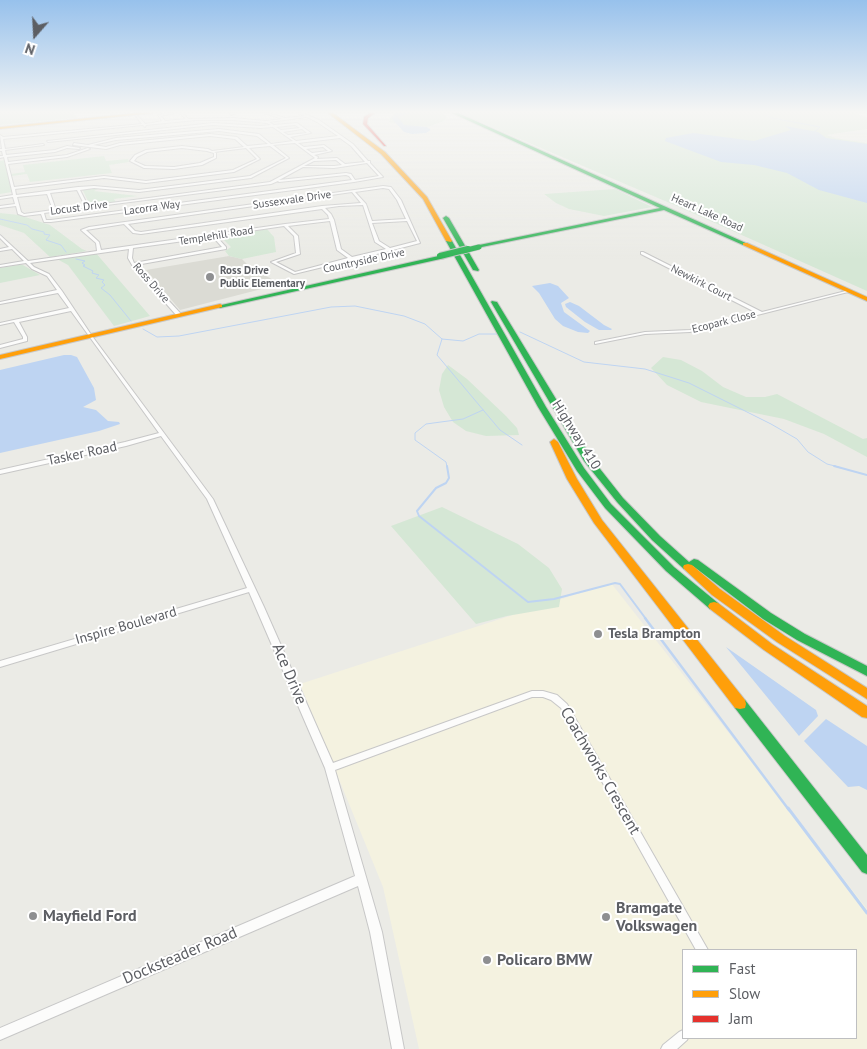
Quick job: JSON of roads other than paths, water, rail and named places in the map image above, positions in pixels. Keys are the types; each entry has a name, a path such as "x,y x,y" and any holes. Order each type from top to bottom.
{"main road":[{"name":"Highway 410","path":"391,162 425,198 542,407 580,470 608,506 670,569 738,625 768,648 867,713"},
{"name":"Highway 410","path":"399,162 443,214 589,461 620,500 656,538 716,592 781,639 867,694"},
{"name":"Heart Lake Road","path":"563,162 867,300"},
{"name":"Countryside Drive","path":"0,357 179,315 665,208"},
{"path":"542,407 543,419 572,479 598,521 867,867"},
{"path":"574,436 585,444 635,507 697,564 767,616 867,671"}],"street":[{"path":"0,207 17,205 6,163 15,162"},
{"path":"133,162 148,167 180,168 204,162"},
{"path":"13,188 104,177 146,182 234,171 253,162"},
{"path":"0,198 97,186 135,192 200,184 253,177 281,162"},
{"path":"278,181 311,162"},
{"path":"340,162 344,165"},
{"path":"208,201 381,177 369,162 303,166"},
{"path":"185,167 219,210"},
{"path":"180,168 238,232"},
{"path":"278,181 346,174 350,175 354,181"},
{"name":"Locust Drive","path":"17,205 20,214 42,213 271,184 278,181"},
{"path":"78,188 87,207"},
{"name":"Sussexvale Drive","path":"99,251 98,243 83,230 390,188 399,200 419,242 300,273 291,272 273,262 298,254 296,236 285,225"},
{"path":"48,192 55,211"},
{"path":"354,192 364,204 377,242 391,250"},
{"name":"Lacorra Way","path":"42,213 45,221 51,221 208,201"},
{"path":"125,223 134,232 141,233 322,207 364,204"},
{"path":"322,207 330,214 339,250 352,259"},
{"name":"Templehill Road","path":"27,262 332,220"},
{"path":"370,222 409,220"},
{"name":"Ace Drive","path":"0,236 33,268 48,275 90,336 210,500 330,768 376,932 398,1049"},
{"path":"133,264 225,248 214,236"},
{"path":"0,250 13,248"},
{"name":"Ross Drive","path":"131,248 130,258 133,264 179,315"},
{"name":"Newkirk Court","path":"642,253 761,313"},
{"path":"0,266 27,262"},
{"path":"0,296 2,302 60,291"},
{"name":"Ecopark Close","path":"597,343 645,333 690,331 850,292"},
{"path":"0,324 72,309"},
{"path":"0,347 24,340 16,321"},
{"name":"Tasker Road","path":"0,472 126,444 162,434"},
{"name":"Inspire Boulevard","path":"0,664 251,589"},
{"name":"Coachworks Crescent","path":"330,768 532,694 544,694 554,697 564,706 701,949"},
{"name":"Docksteader Road","path":"0,1034 361,879"},
{"path":"667,1049 682,1037"}],"water":[{"path":"721,162 867,162 867,203 819,190 787,173 754,165"},
{"path":"550,283 558,286 569,298 561,303 564,312 590,331 588,333 578,332 563,326 555,319 539,293 532,286"},
{"path":"570,302 579,306 612,329 599,330 585,322 566,307 565,304"},
{"path":"64,355 77,357 94,388 96,400 83,407 96,410 108,421 119,422 120,424 99,431 0,453 0,370"},
{"path":"726,647 816,710 818,716 799,736"},
{"path":"826,719 867,746 867,790 859,786 848,787 804,741"}],"waterway":[{"path":"0,219 27,225 32,229 44,232 44,234 50,235 46,240 61,245 66,252"},
{"path":"76,259 85,261 82,263 85,265 83,266 93,271 92,273 99,275 96,278 104,280 102,282 105,285 101,288 110,295 131,321"},
{"path":"143,329 157,337 179,336 331,307 355,306 404,316 425,324 442,339"},
{"path":"520,332 584,362 645,369 689,383 771,424 797,439 808,452 827,464 839,467"},
{"path":"442,339 463,341 479,334 497,334"},
{"path":"442,339 437,355 500,430 522,445"},
{"path":"447,467 446,462 415,440 415,433 426,424 463,419 483,410"},
{"path":"447,466 449,478 446,483 436,488 417,511 419,516 528,602 554,599 615,583 620,584 646,619"},
{"path":"834,466 867,475"},
{"path":"645,618 789,810"},
{"path":"788,808 867,913"}],"place":[{"name":"Ross Drive Public Elementary","path":"210,277"},
{"name":"Tesla Brampton","path":"598,634"},
{"name":"Mayfield Ford","path":"33,916"},
{"name":"Bramgate Volkswagen","path":"606,917"},
{"name":"Policaro BMW","path":"487,960"}]}
